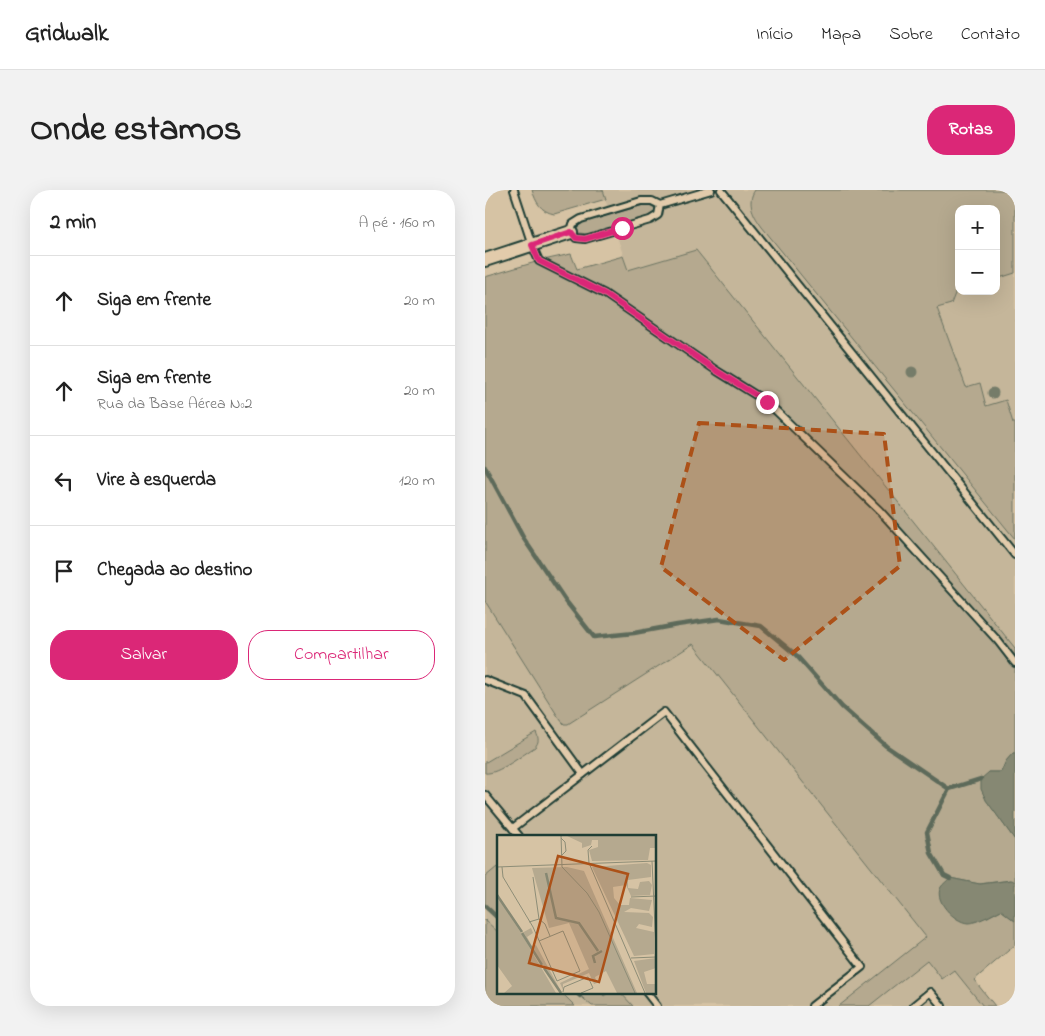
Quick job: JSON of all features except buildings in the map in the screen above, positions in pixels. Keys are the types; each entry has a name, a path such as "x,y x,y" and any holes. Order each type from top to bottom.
{"street":[{"path":"485,260 571,232"}],"lane":[{"path":"514,190 539,261 605,294 717,371 767,402 880,511 998,641 1015,663"},
{"path":"660,205 658,215 650,220 585,239 576,238 571,232 573,224 581,219 641,201 652,201 660,205 711,190"},
{"path":"721,190 1015,555"},
{"path":"485,680 526,696 583,774"},
{"path":"513,828 664,712 862,967 813,1006"},
{"path":"485,795 518,835"},
{"path":"913,1006 930,992 942,1006"},
{"path":"648,994 657,1006"}],"highlighted area":[{"path":"699,423 884,434 900,566 784,660 661,567"}],"shaded area":[{"path":"532,190 603,190 606,199 554,214 545,211 539,205"},
{"path":"602,190 1015,190 1015,648 696,250 628,270"},
{"path":"755,190 1015,190 1015,273 1000,278 1000,205 955,205 955,294 951,304 937,308 966,387 980,383 986,406 1006,400 1013,423 1015,423 1015,539 762,227 752,209 752,195"},
{"path":"644,205 655,208 652,215 588,234 576,231 577,227 584,222"},
{"path":"696,250 1015,648 1015,753 1006,761 1001,772 989,772 986,800 1015,840 1015,885 1011,880 979,884 950,878 986,918 1001,910 1015,921 1015,945 974,980 995,1006 983,1006 954,970 942,979 927,960 869,1006 839,1006 926,937 693,644 568,724 564,724 485,601 485,277 539,261 571,254 577,269 623,256 628,270"},
{"path":"485,586 693,631 995,1006 575,1006 563,994 656,994 656,835 497,835 497,931 485,920"},
{"path":"536,732 538,740 535,747 496,771 485,773 485,762"},
{"path":"1015,753 1015,840 986,800 981,789 981,779 989,772 1001,772 1006,761"},
{"path":"497,867 497,917 485,906 485,877"},
{"path":"950,878 980,884 1012,880 1015,882 1015,921 1001,910 972,923 962,922 957,919 946,910 940,898 939,892 941,887"},
{"path":"485,920 497,931 497,994 563,994 575,1006 485,1006"},
{"path":"578,994 602,994 604,996 606,994 622,994 633,1006 592,1006"}],"waterway":[{"path":"485,467 524,539 565,600 594,637 634,633 719,619 761,626 796,655 842,707 886,746 949,789"},
{"path":"950,878 944,875 931,853 927,832 949,789 981,779"},
{"path":"485,906 497,917"}],"route":[{"path":"622,228 585,239 576,238 571,232 532,245 539,261 605,294 717,371 767,402"}]}
